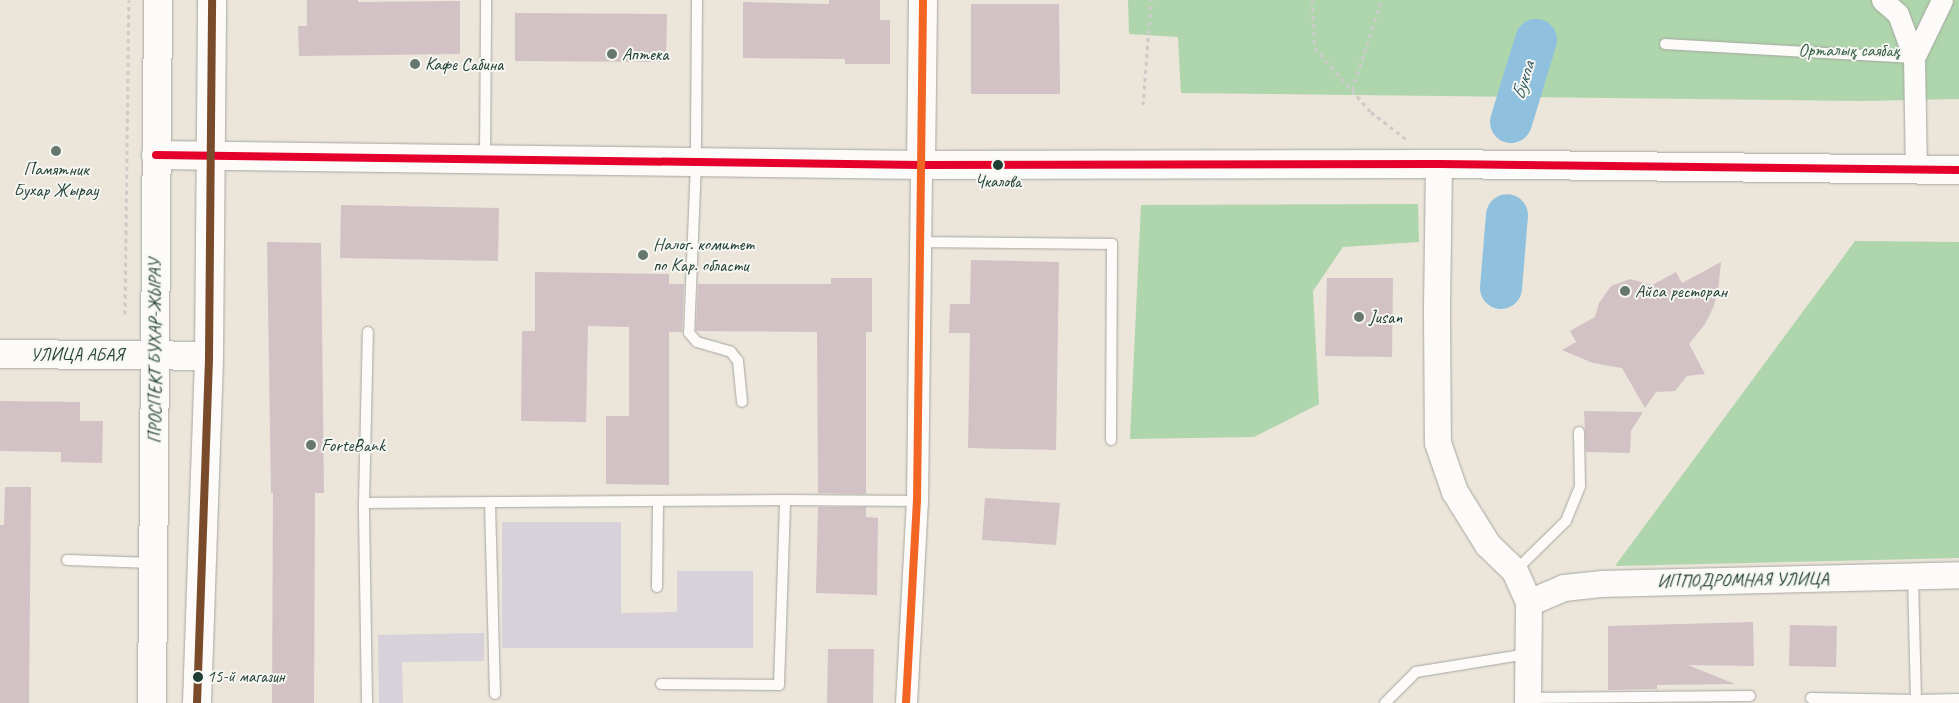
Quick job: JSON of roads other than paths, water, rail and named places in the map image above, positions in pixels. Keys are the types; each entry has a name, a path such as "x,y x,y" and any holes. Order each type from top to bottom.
{"main road":[{"name":"ПРОСПЕКТ БУХАР-ЖЫРАУ","path":"152,703 158,0"},
{"path":"197,703 209,356 212,0"},
{"path":"921,165 923,0"},
{"path":"156,155 921,165 1439,164 1959,170"},
{"name":"УЛИЦА АБАЯ","path":"0,354 209,356"}],"street":[{"path":"1882,0 1898,14 1914,58 1916,170"},
{"path":"1914,58 1942,0"},
{"path":"1439,164 1438,443 1455,492 1488,545 1515,571 1530,603 1527,654 1528,701"},
{"path":"906,703 917,501 921,165"},
{"name":"ИППОДРОМНАЯ УЛИЦА","path":"1530,603 1564,588 1603,584 1959,575"}],"lane":[{"path":"485,160 486,0"},
{"path":"697,0 696,162 689,333 697,342 731,352 738,361 742,402"},
{"path":"1665,44 1914,58"},
{"path":"919,242 1112,244 1111,440"},
{"path":"367,703 364,503 368,332"},
{"path":"1515,571 1566,521 1580,486 1579,432"},
{"path":"660,684 779,685 785,500"},
{"path":"364,503 917,501"},
{"path":"657,587 658,502"},
{"path":"490,503 495,694"},
{"path":"67,560 153,563"},
{"path":"1913,576 1916,700"},
{"path":"1385,703 1416,672 1527,654"},
{"path":"1528,701 1750,696"},
{"path":"1811,698 1959,699"}],"waterway":[{"name":"Букпа","path":"1511,122 1536,40"},
{"name":"Букпа","path":"1501,288 1507,215"}],"place":[{"name":"Аптека","path":"612,54"},
{"name":"Кафе Сабина","path":"415,64"},
{"name":"Памятник Бухар Жырау","path":"56,151"},
{"name":"Чкалова","path":"998,165"},
{"name":"Налог. комитет по Кар. области","path":"643,255"},
{"name":"Айса ресторан","path":"1625,291"},
{"name":"Jusan","path":"1359,317"},
{"name":"ForteBank","path":"311,445"},
{"name":"15-й магазин","path":"198,677"}],"park label":[{"name":"Орталық саябақ","path":"1849,50"}]}
